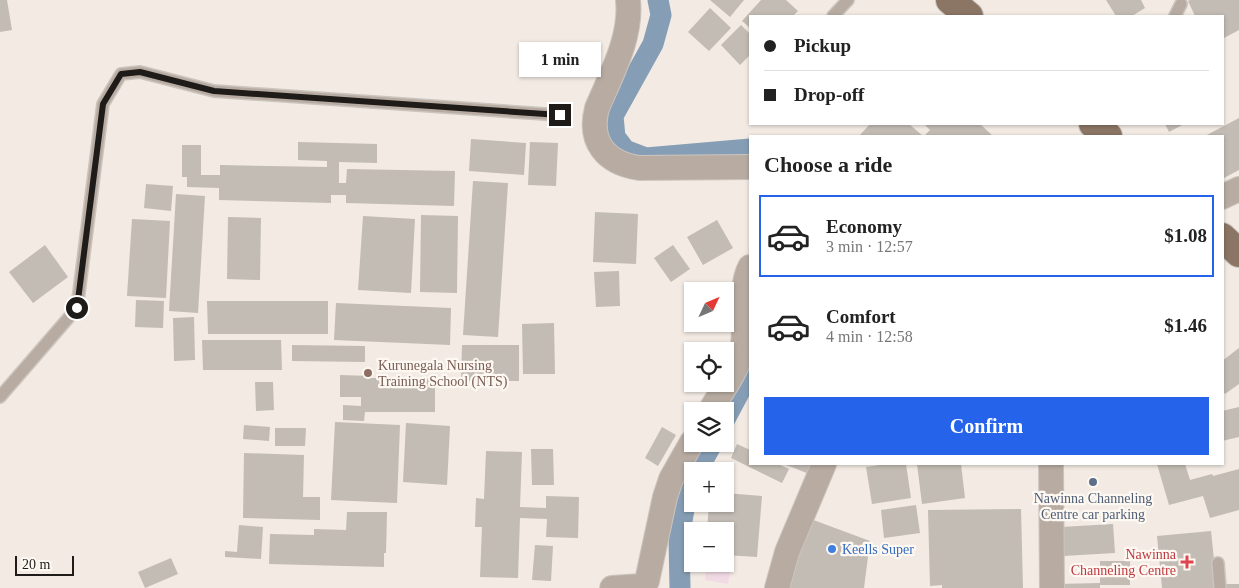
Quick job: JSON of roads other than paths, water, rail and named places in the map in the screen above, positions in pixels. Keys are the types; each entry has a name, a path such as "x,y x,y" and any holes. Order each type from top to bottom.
{"main road":[{"path":"950,0 968,15"},
{"path":"1094,125 1107,135"},
{"path":"1224,239 1239,253"}],"street":[{"path":"628,0 627,30 593,122 595,135 601,148 612,159 625,166 639,168 749,167"},
{"path":"1224,196 1239,189"},
{"path":"715,402 736,365 742,349 745,280 749,269"},
{"path":"612,588 641,586 647,581 665,497 671,479 686,452"},
{"path":"777,588 787,552 824,465"},
{"path":"1051,465 1052,588"}],"lane":[{"path":"834,15 848,0"},
{"path":"1176,15 1182,4"},
{"path":"0,397 77,308 103,104 121,74 140,72 214,91 560,115"},
{"path":"1218,563 1220,588"}],"waterway":[{"path":"658,0 661,15 653,44 613,116 615,137 625,150 646,158 749,149"},
{"path":"734,402 749,374"},
{"path":"702,462 708,452"},
{"path":"680,588 679,538 684,510"}],"place":[{"name":"Kurunegala Nursing Training School (NTS)","path":"368,373"},
{"name":"Nawinna Channeling Centre car parking","path":"1093,482"},
{"name":"Keells Super","path":"832,549"},
{"name":"Nawinna Channeling Centre","path":"1187,562"}]}
